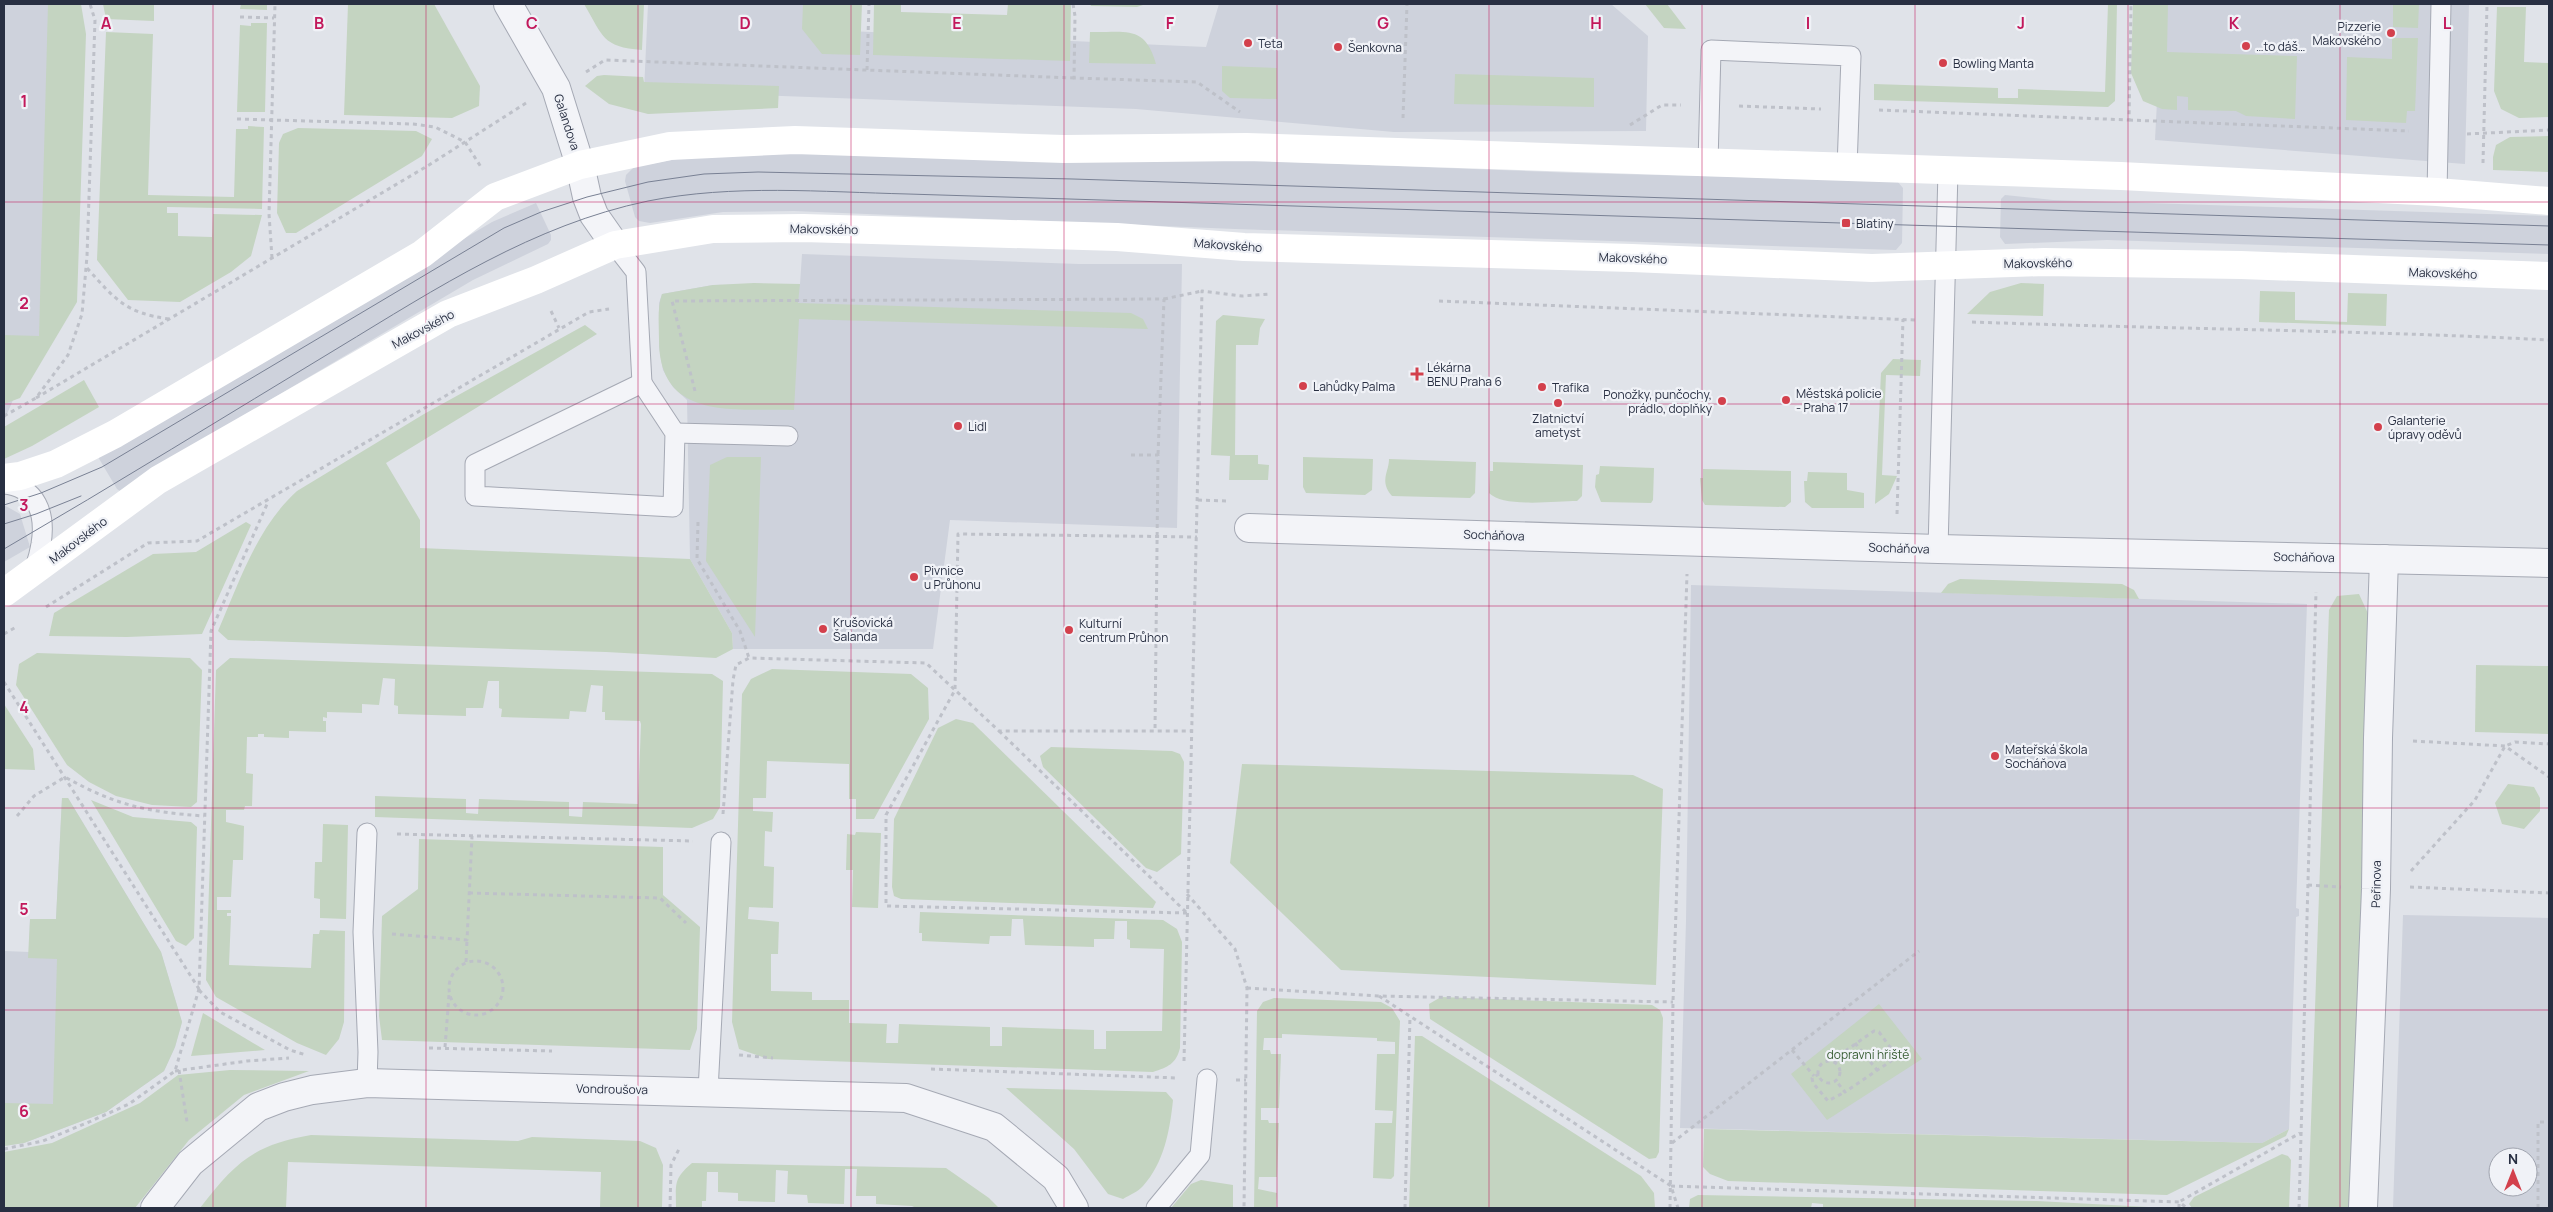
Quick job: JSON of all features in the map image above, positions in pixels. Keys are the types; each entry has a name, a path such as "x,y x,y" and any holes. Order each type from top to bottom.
{"street":[{"name":"Galandova","path":"508,4 556,88 580,165 587,197 594,215 615,245"},
{"path":"4,478 20,476 56,464 115,434 422,254 495,197 580,165 670,146 795,140 1064,149 1246,147 2121,176 2437,192 2549,201"},
{"name":"Makovského","path":"4,594 158,480 448,314 536,280 615,245 714,230 803,228 1117,236 1244,247 1623,257 1872,268 2083,262 2241,265 2549,276"},
{"name":"Socháňova","path":"1248,528 1688,541 1938,537 2317,558 2549,563"},
{"name":"Peřinova","path":"2363,1208 2387,887 2378,738 2384,559"},
{"name":"Vondroušova","path":"155,1208 190,1163 258,1107 284,1097 312,1090 367,1083 906,1098 994,1128 1056,1178 1074,1208"}],"lane":[{"path":"2437,192 2441,4"},
{"path":"1708,163 1711,50 1851,56 1847,168"},
{"path":"1938,537 1948,171"},
{"path":"615,245 636,272 642,383 675,433 672,507 475,496 475,464 642,383"},
{"path":"675,433 788,436"},
{"path":"4,484 28,492 36,500 43,518 43,531 38,559 28,578"},
{"path":"367,834 363,932 368,1052 367,1083"},
{"path":"708,1091 721,842"},
{"path":"1156,1208 1200,1155 1207,1079"}],"path":[{"path":"36,398 68,355 82,314 86,268 95,20 90,4"},
{"path":"272,258 269,214 275,4"},
{"path":"867,70 869,4"},
{"path":"1073,4 1075,16 1074,78"},
{"path":"1403,125 1407,4"},
{"path":"2129,120 2131,4"},
{"path":"2482,195 2487,4"},
{"path":"240,17 274,18"},
{"path":"582,74 605,60 1197,82 1247,116"},
{"path":"4,416 272,258 465,142 527,102"},
{"path":"1622,130 1662,105 1849,109 2484,134 2549,130"},
{"path":"237,119 414,124 435,127 465,142 485,174"},
{"path":"86,268 122,305 146,316 169,319"},
{"path":"1183,1079 1202,291"},
{"path":"695,391 672,301 1164,299 1202,291 1242,296 1271,294"},
{"path":"1155,731 1159,536 1158,455 1164,299"},
{"path":"1439,301 2130,328 2384,332 2549,340"},
{"path":"550,308 559,328"},
{"path":"44,609 148,543 197,541 268,502 559,328 589,312 612,308"},
{"path":"1903,319 1896,523 1938,537"},
{"path":"1131,455 1158,455"},
{"path":"1198,500 1237,502"},
{"path":"190,1163 189,1140 177,1071 199,990 211,631 268,502"},
{"path":"698,520 697,559 740,631 749,658"},
{"path":"1186,913 886,906 886,815 955,690 958,534 1197,537"},
{"path":"1670,1208 1673,1002 1688,541"},
{"path":"2299,1208 2317,558"},
{"path":"4,634 20,624"},
{"path":"367,834 721,842 733,680 736,665 749,658 926,663 999,731 1186,913"},
{"path":"4,682 199,990 220,1012 290,1050 313,1057 299,1058"},
{"path":"999,731 1192,731"},
{"path":"2378,738 2505,746 2515,742 2549,744"},
{"path":"2505,746 2549,777"},
{"path":"2387,887 2475,800 2505,746"},
{"path":"65,777 97,795 127,806 159,813 204,816"},
{"path":"17,816 34,796 65,777"},
{"path":"466,962 472,836"},
{"path":"2387,887 2549,893"},
{"path":"469,892 660,898 687,924"},
{"path":"1186,894 1235,949 1247,988 1244,1208"},
{"path":"363,932 467,940"},
{"path":"1671,1144 1919,951"},
{"path":"445,1047 449,983 454,972 466,962 484,962 494,968 501,977 504,988 502,1000 494,1009 484,1014 473,1016 462,1012 454,1005 449,995"},
{"path":"1247,988 1378,996 1673,1002"},
{"path":"1378,996 1671,1186 2179,1202 2301,1133"},
{"path":"1405,1208 1410,1016"},
{"path":"1819,1074 1814,1076 1812,1082 1828,1101 1845,1092 1891,1061 1894,1055 1879,1032 1868,1032 1841,1054 1835,1063"},
{"path":"1855,1043 1877,1070"},
{"path":"1792,1050 1814,1076"},
{"path":"736,1055 774,1058"},
{"path":"4,1149 43,1141 129,1104 177,1071 246,1061 290,1058"},
{"path":"1819,1074 1822,1064 1828,1061 1835,1063 1840,1071 1836,1081"},
{"path":"927,1068 1246,1080"},
{"path":"1819,1074 1825,1082 1836,1081"},
{"path":"1836,1081 1845,1092"},
{"path":"2538,1208 2538,1122 2549,1122"},
{"path":"670,1208 671,1165 679,1149"},
{"path":"1671,1186 1678,1208"},
{"path":"2179,1202 2179,1208"},
{"path":"2179,1202 2187,1208"}],"shaded area":[{"path":"4,4 68,4 67,274 4,421"},
{"path":"648,4 817,4 826,30 1206,47 1219,4 1611,4 1648,36 1646,131 1394,132 1136,109 644,91"},
{"path":"2162,4 2469,4 2465,164 2155,140"},
{"path":"782,152 1237,160 1576,173 1897,181 1903,188 1902,243 1896,250 1235,229 794,211 723,212 650,223 639,221 635,217 625,181 626,175 634,167 688,157"},
{"path":"2005,195 2053,200 2549,216 2549,254 2107,240 2005,244 2000,237 2001,199"},
{"path":"536,203 551,235 551,240 548,244 473,280 177,455 120,491 117,489 98,457 492,222"},
{"path":"802,254 1079,264 1182,264 1177,528 950,520 933,649 733,649 732,633 690,559 687,400 673,387 663,370 659,347 659,303 662,294 713,285 800,284"},
{"path":"4,505 20,514 30,547 4,562"},
{"name":"Mateřská škola Socháňova","path":"1691,585 2307,604 2296,908 2299,909 2299,916 2296,917 2289,1129 2262,1143 1680,1128 1686,921"},
{"path":"62,798 68,798 161,952 182,1022 175,1047 164,1071 106,1112 24,1143 4,1146 4,951 29,952 30,919 56,919"},
{"path":"2403,915 2549,918 2549,1208 2393,1208"}],"green space":[{"path":"48,4 81,4 86,34 77,302 20,398 4,404 4,335 39,336"},
{"path":"103,4 154,4 154,21 106,19"},
{"path":"241,4 267,4 267,10 240,9"},
{"path":"348,4 434,4 480,86 479,106 452,118 344,115"},
{"path":"584,4 644,4 642,50 611,43 600,32"},
{"path":"803,4 862,4 860,55 822,54 802,29"},
{"path":"874,4 901,4 901,12 1007,15 1008,4 1071,4 1070,61 873,55"},
{"path":"1090,4 1146,4 1137,7 1091,6"},
{"path":"1645,4 1667,4 1686,29 1664,28"},
{"path":"2108,4 2117,4 2115,101 2108,107 1874,100 1874,84 1998,88 1998,98 2018,98 2018,89 2105,92"},
{"path":"2133,4 2168,4 2167,52 2297,56 2295,119 2246,116 2236,111 2188,110 2188,97 2177,96 2177,110 2162,109 2143,101 2131,73"},
{"path":"2393,4 2419,4 2418,28 2393,27"},
{"path":"2497,7 2526,7 2524,62 2549,63 2549,117 2519,118 2501,109 2494,91"},
{"path":"251,23 267,23 265,112 237,112 240,25 251,26"},
{"path":"106,32 153,34 148,195 234,197 236,129 248,129 248,126 264,127 262,209 167,207 167,213 178,213 178,236 212,237 213,214 262,215 251,256 231,272 180,302 128,300 97,260"},
{"path":"1090,32 1132,33 1146,42 1156,64 1089,63"},
{"path":"2392,38 2418,38 2415,111 2407,111 2406,123 2346,120 2347,57 2392,59"},
{"path":"1222,66 1277,68 1277,99 1230,98 1222,91"},
{"path":"1455,74 1594,78 1594,107 1454,104"},
{"path":"597,76 643,77 644,82 779,86 778,108 648,114 609,104 585,86"},
{"path":"298,128 416,131 432,139 422,156 296,233 286,233 277,213 279,143 283,134"},
{"path":"2549,136 2549,172 2493,170 2493,157 2496,145 2510,137"},
{"path":"754,283 800,284 798,303 1131,313 1143,319 1148,329 799,319 794,410 726,409 705,405 686,398 672,385 662,366 659,340 659,305 662,294 713,285"},
{"path":"2021,283 2044,284 2043,316 1967,314 1990,292"},
{"path":"2260,291 2295,292 2295,320 2347,322 2348,293 2387,294 2386,326 2259,322"},
{"path":"1223,315 1265,319 1260,328 1258,345 1236,345 1235,455 1258,455 1258,464 1269,465 1268,480 1229,480 1230,456 1211,455 1216,321"},
{"path":"585,325 597,334 386,463 420,520 420,548 690,559 732,633 733,649 716,658 606,652 228,640 218,631 250,556 260,538 283,505 297,491 424,414"},
{"path":"1893,359 1921,360 1920,376 1886,375 1882,475 1897,476 1889,494 1875,504 1881,373"},
{"path":"84,380 99,407 32,446 4,459 4,427"},
{"path":"727,457 761,457 755,637 706,561 710,465"},
{"path":"1303,457 1373,459 1372,490 1365,495 1306,493 1303,487"},
{"path":"1389,459 1476,462 1475,493 1470,498 1392,496 1388,491 1385,481"},
{"path":"1493,462 1583,465 1582,496 1577,501 1544,502 1517,502 1496,498 1489,493 1490,471 1493,471"},
{"path":"1600,466 1654,468 1653,500 1651,503 1601,502 1595,487 1596,475 1599,474"},
{"path":"1703,469 1791,471 1791,502 1785,507 1705,505 1702,500 1700,478 1703,478"},
{"path":"1808,472 1847,473 1847,490 1864,493 1864,508 1812,508 1805,502 1804,481 1807,481"},
{"path":"246,522 251,525 202,634 127,637 49,636 54,613 153,554 196,552"},
{"path":"1960,579 2122,584 2134,590 2139,599 1941,593 1948,584"},
{"path":"2359,594 2372,622 2352,1201 2348,1208 2308,1208 2329,610 2337,596"},
{"path":"37,653 190,658 202,670 197,802 191,807 152,805 116,796 89,782 67,765 16,685 19,664"},
{"path":"230,658 712,674 723,681 720,807 713,819 692,828 375,817 375,796 466,799 466,813 478,814 479,799 569,802 569,816 582,817 583,802 638,804 641,724 640,721 605,720 605,712 602,712 603,686 591,685 586,712 570,711 569,719 501,717 499,681 488,681 483,708 466,708 466,716 398,714 398,706 394,705 395,679 383,678 379,705 362,704 362,713 327,712 327,718 323,717 323,721 326,721 326,732 289,731 289,738 264,737 264,734 258,734 258,737 247,737 246,773 253,774 252,806 245,806 244,810 226,810 226,822 244,826 243,860 233,860 231,897 217,897 217,910 231,910 231,913 227,913 227,916 231,916 229,965 311,968 313,934 319,934 320,930 345,931 344,1022 339,1039 326,1055 297,1043 216,997 206,980 216,670"},
{"path":"2476,665 2549,666 2549,734 2475,732"},
{"path":"772,669 911,674 928,688 929,719 874,819 856,819 856,799 849,799 849,764 767,761 766,798 753,798 753,811 773,812 772,832 765,831 764,866 774,867 773,908 749,907 748,919 779,922 778,954 771,954 771,991 812,992 812,1000 849,1000 849,1023 887,1024 886,1043 898,1043 899,1024 990,1027 990,1046 1002,1046 1002,1027 1094,1030 1094,1049 1106,1049 1106,1031 1162,1031 1164,949 1130,948 1130,940 1127,939 1127,921 1115,921 1114,939 1094,939 1094,947 1025,945 1023,919 1012,919 1011,936 990,936 989,944 922,941 922,933 919,933 920,912 1163,920 1177,929 1182,942 1180,1048 1174,1061 1153,1072 768,1059 739,1049 732,1022 742,694 751,679"},
{"path":"4,704 33,749 35,770 4,769"},
{"path":"956,719 973,723 1156,902 1153,908 901,899 894,896 892,887 894,819 938,728"},
{"path":"1051,747 1172,751 1180,754 1184,762 1181,854 1157,872 1146,868 1043,767 1040,756"},
{"path":"1242,764 1633,775 1663,789 1656,985 1341,970 1230,863"},
{"path":"2508,784 2534,787 2540,798 2540,811 2524,829 2502,824 2495,803"},
{"path":"62,798 68,798 161,952 182,1022 175,1047 164,1071 106,1112 24,1143 4,1146 4,1103 53,1104 57,959 28,958 30,919 56,919"},
{"path":"91,800 133,817 191,822 197,827 194,938 186,946 176,941"},
{"path":"323,824 348,825 346,919 320,918 320,899 314,898 315,862 322,862"},
{"path":"856,832 881,833 878,908 852,907 853,870 846,870 847,834 855,835"},
{"path":"419,839 663,847 663,895 700,927 697,1029 690,1050 382,1040 379,1016 382,916 418,889"},
{"path":"1441,997 1652,1005 1660,1010 1663,1018 1659,1152 1656,1158 1649,1159 1430,1019 1429,1004"},
{"path":"1274,998 1381,1002 1392,1008 1400,1021 1394,1176 1391,1179 1373,1178 1375,1123 1392,1123 1393,1111 1375,1110 1377,1054 1395,1054 1395,1042 1377,1041 1377,1038 1282,1034 1282,1038 1264,1038 1263,1050 1270,1050 1271,1054 1281,1054 1279,1108 1261,1108 1261,1120 1268,1120 1269,1123 1279,1123 1277,1177 1259,1177 1258,1189 1277,1193 1276,1208 1254,1208 1257,1011 1263,1002"},
{"name":"dopravní hřiště","path":"1879,1004 1922,1059 1827,1120 1791,1074"},
{"path":"203,1013 265,1050 191,1056"},
{"path":"1415,1036 1422,1036 1641,1176 1654,1193 1655,1208 1409,1208"},
{"path":"230,1070 309,1071 244,1095 189,1140 135,1208 4,1208 4,1152 52,1143 140,1103 178,1075"},
{"path":"1006,1088 1166,1092 1173,1100 1168,1134 1161,1157 1150,1177 1139,1190 1123,1199 1108,1194 1074,1149"},
{"path":"1704,1129 2262,1143 2289,1129 2286,1136 2167,1195 1728,1181 1710,1174 1703,1167"},
{"path":"311,1135 518,1141 532,1137 640,1141 656,1148 663,1165 662,1208 600,1208 601,1172 288,1162 286,1208 200,1208 224,1179 247,1158 274,1144"},
{"path":"2282,1154 2288,1156 2291,1160 2289,1208 2192,1208 2189,1204 2194,1197"},
{"path":"692,1163 946,1168 989,1198 999,1208 916,1208 912,1206 876,1204 876,1196 856,1196 857,1169 845,1169 844,1204 808,1203 807,1195 787,1194 788,1171 776,1170 775,1202 738,1201 738,1193 718,1192 718,1172 707,1172 706,1201 702,1201 702,1208 676,1208 677,1182 681,1173"},
{"path":"1201,1180 1233,1185 1233,1208 1171,1208 1191,1184"},
{"path":"1698,1195 2037,1201 2167,1208 1823,1208 1823,1204 1812,1203 1811,1208 1689,1208 1690,1199"}],"tram line":[{"path":"4,505 41,493 102,467 504,228 541,212 587,197 648,182 704,174 758,172 1073,179 2549,226"},
{"path":"4,549 130,475 412,303 487,261 525,242 606,212 648,201 712,192 778,190 2549,245"},
{"path":"4,524 36,514 81,496"}],"place":[{"name":"Pizzerie Makovského","path":"2391,33"},
{"name":"Teta","path":"1248,43"},
{"name":"…to dáš…","path":"2246,46"},
{"name":"Šenkovna","path":"1338,47"},
{"name":"Bowling Manta","path":"1943,63"},
{"name":"Blatiny","path":"1846,223"},
{"name":"Lékárna BENU Praha 6","path":"1417,374"},
{"name":"Lahůdky Palma","path":"1303,386"},
{"name":"Trafika","path":"1542,387"},
{"name":"Městská policie - Praha 17","path":"1786,400"},
{"name":"Ponožky, punčochy, prádlo, doplňky","path":"1722,401"},
{"name":"Zlatnictví ametyst","path":"1558,403"},
{"name":"Lidl","path":"958,426"},
{"name":"Galanterie úpravy oděvů","path":"2378,427"},
{"name":"Pivnice u Průhonu","path":"914,577"},
{"name":"Krušovická Šalanda","path":"823,629"},
{"name":"Kulturní centrum Průhon","path":"1069,630"},
{"name":"Mateřská škola Socháňova","path":"1995,756"}]}
